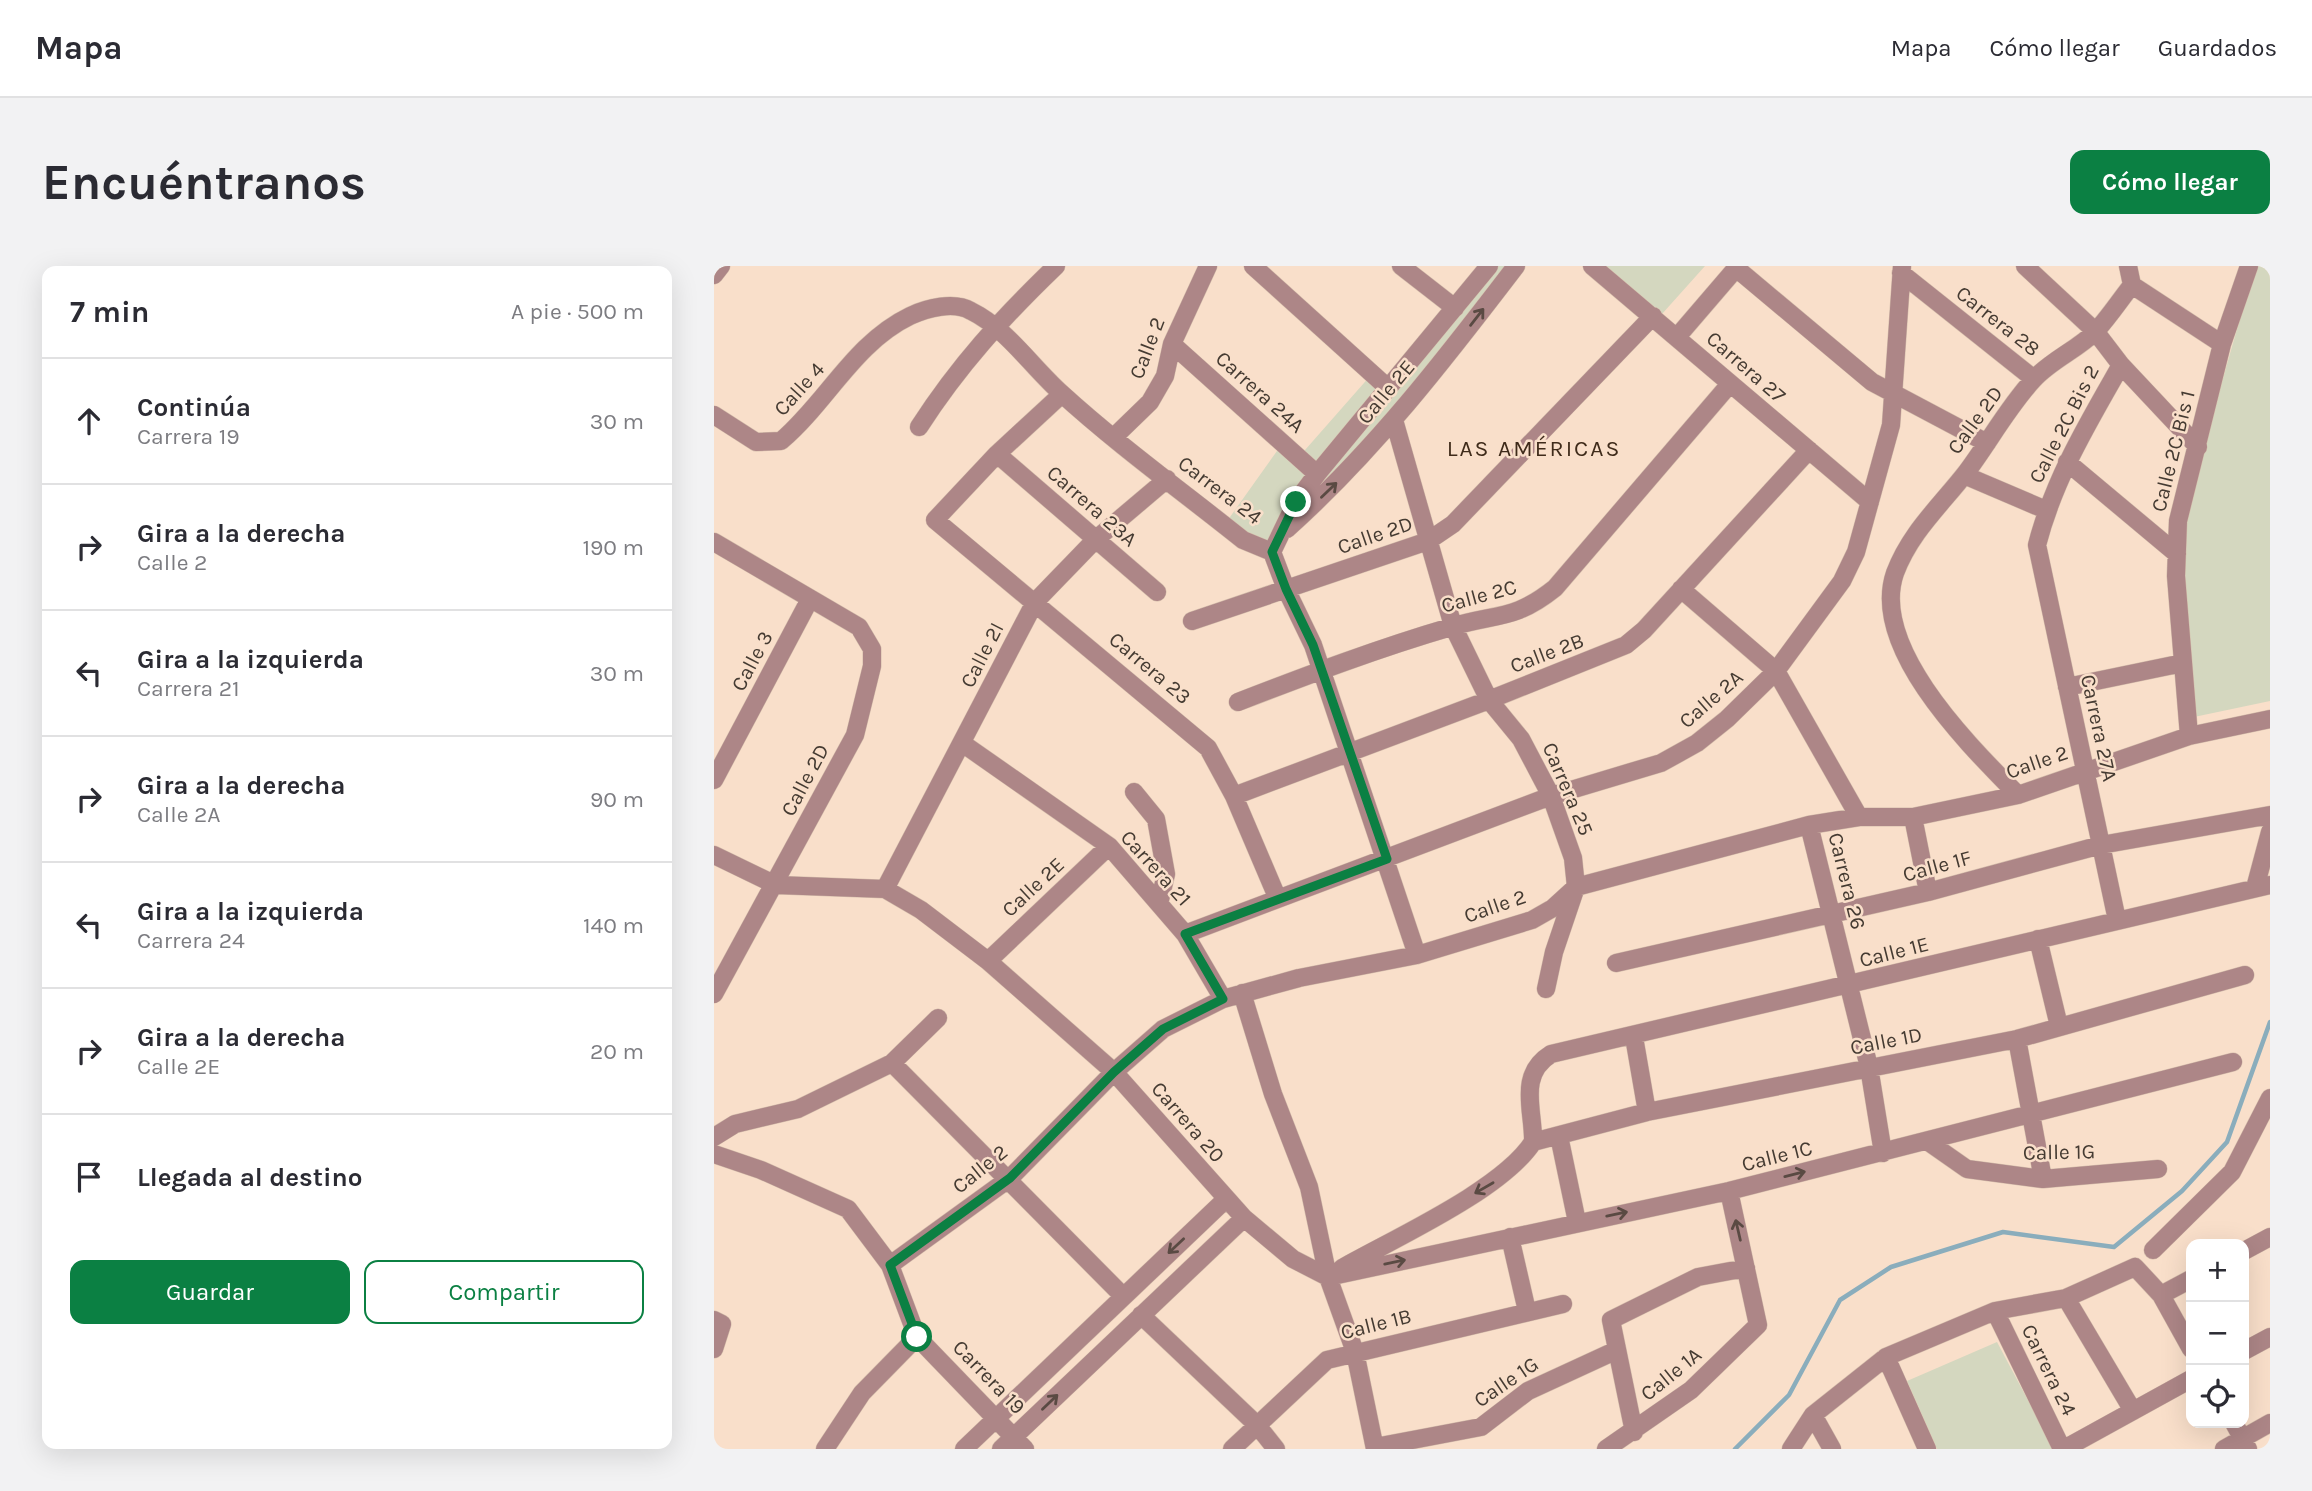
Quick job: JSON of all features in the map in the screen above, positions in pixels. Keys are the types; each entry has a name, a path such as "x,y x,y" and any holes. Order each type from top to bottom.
{"street":[{"path":"714,275 720,266"},
{"path":"919,427 952,376 994,326 1056,266"},
{"name":"Calle 2","path":"1115,436 1150,402 1166,376 1172,344 1208,266"},
{"path":"1254,266 1388,388"},
{"path":"1401,266 1455,308"},
{"name":"Calle 2E","path":"1276,544 1296,502 1317,474 1489,266"},
{"name":"Calle 2E","path":"1276,544 1349,471 1394,420 1516,266"},
{"name":"Carrera 27","path":"1592,266 1870,502"},
{"path":"2025,266 2095,331 2121,365 2198,447"},
{"path":"2128,266 2132,285 2222,344"},
{"name":"Calle 2C Bis 1","path":"2189,736 2177,554 2178,521 2222,344 2249,266"},
{"path":"1676,337 1737,267 1871,382 1987,443"},
{"name":"Calle 2A","path":"1185,934 1551,796 1661,763 1697,743 1727,719 1776,671 1842,581 1856,552 1891,425 1901,270"},
{"name":"Carrera 28","path":"1901,270 2034,379"},
{"name":"Calle 2D","path":"2018,795 1964,740 1924,686 1901,643 1891,605 1895,574 1918,527 1964,475 2034,379 2095,331 2132,285"},
{"name":"Carrera 24","path":"866,346 890,327 913,314 956,306 971,310 994,326 1062,394 1243,540 1276,544 1286,589 1322,670 1417,955"},
{"name":"Calle 2D","path":"1192,621 1428,541 1453,524 1653,316"},
{"name":"Carrera 24A","path":"1172,344 1317,474"},
{"name":"Calle 4","path":"714,415 756,442 781,441 866,346"},
{"name":"Calle 2C Bis 2","path":"2037,545 2046,510 2067,462 2121,365"},
{"name":"Calle 2C","path":"1238,702 1322,670 1453,626 1515,614 1537,603 1555,588 1729,385"},
{"path":"997,454 1062,394"},
{"name":"Carrera 25","path":"1394,420 1453,626 1489,700 1521,739 1551,796 1573,858 1576,887 1554,952 1546,989"},
{"name":"Calle 2B","path":"1234,796 1626,645 1809,450"},
{"name":"Carrera 23","path":"997,454 935,520 1208,748 1234,796 1278,897"},
{"name":"Carrera 23A","path":"997,454 1157,592"},
{"path":"2067,462 2177,554"},
{"path":"1964,475 2046,510"},
{"name":"Calle 2I","path":"884,889 1035,602 1095,540 1167,479"},
{"name":"Calle 2D","path":"714,542 859,627 872,649 872,666 855,735 776,885 714,994"},
{"name":"Carrera 27A","path":"2037,545 2117,920"},
{"name":"Carrera 26","path":"1681,589 1776,671 1859,817"},
{"name":"Calle 3","path":"714,780 810,599"},
{"path":"2067,687 2183,663"},
{"name":"Calle 2","path":"890,1265 1010,1178 1114,1072 1163,1029 1223,999 1299,978 1417,955 1532,920 1553,908 1576,887 1810,825 1859,817 1913,817 2018,795 2084,770 2189,736 2270,719"},
{"name":"Carrera 21","path":"962,743 1109,846 1185,934 1223,999"},
{"path":"1134,792 1156,819 1166,874 1159,904"},
{"name":"Calle 1F","path":"1616,963 1928,892 2101,845 2270,815"},
{"path":"1913,817 1928,892"},
{"name":"Carrera 26","path":"1810,825 1851,986 1869,1067 1883,1153"},
{"path":"2262,887 2270,832"},
{"name":"Calle 2E","path":"988,961 1109,846"},
{"name":"Carrera 20","path":"714,855 776,885 884,889 921,910 988,961 1114,1072 1244,1218 1293,1259 1328,1277"},
{"name":"Calle 1E","path":"1533,1142 1527,1094 1544,1059 1551,1054 1851,986 2262,887"},
{"path":"2038,939 2059,1026"},
{"name":"Calle 1D","path":"1533,1142 1647,1112 2017,1039 2245,975"},
{"path":"1242,993 1273,1094 1309,1187 1328,1277 1355,1352 1375,1448"},
{"path":"714,1137 735,1124 798,1109 892,1063 938,1017"},
{"path":"1633,1037 1647,1112"},
{"path":"2017,1039 2043,1179"},
{"name":"Calle 1C","path":"1328,1277 1729,1191 2233,1062"},
{"path":"892,1063 1010,1178 1123,1296"},
{"path":"2153,1250 2232,1172 2270,1098"},
{"path":"1559,1136 1577,1222"},
{"name":"Calle 1G","path":"1927,1141 1967,1169 2043,1179 2158,1169"},
{"path":"1328,1277 1494,1182 1522,1159 1533,1142"},
{"name":"Carrera 19","path":"714,1154 761,1170 848,1209 890,1265 917,1337 996,1417 1013,1445"},
{"path":"1634,1432 1611,1320 1698,1277 1746,1268 1729,1191"},
{"path":"964,1449 1226,1199"},
{"path":"1013,1445 1141,1315 1244,1218"},
{"path":"1510,1237 1527,1311"},
{"path":"2249,1248 2270,1237"},
{"path":"1791,1449 1813,1415 1886,1357 1995,1311 2066,1298 2135,1267 2161,1295 2186,1340"},
{"name":"Calle 1A","path":"1606,1449 1691,1390 1758,1325 1746,1268"},
{"path":"2161,1295 2186,1282"},
{"path":"2066,1298 2133,1411"},
{"name":"Calle 1B","path":"1232,1449 1327,1360 1563,1304"},
{"name":"Carrera 24","path":"1995,1311 2063,1449"},
{"path":"1141,1315 1257,1424 1276,1449"},
{"path":"714,1320 722,1325 714,1349"},
{"path":"825,1449 862,1393 917,1337"},
{"path":"2249,1348 2270,1337"},
{"name":"Calle 1G","path":"1375,1448 1481,1427 1528,1391 1617,1350"},
{"path":"1886,1357 1927,1449"},
{"path":"2063,1449 2186,1382"},
{"path":"1813,1415 1832,1449"},
{"path":"2224,1449 2270,1423"}],"green space":[{"path":"1491,266 1514,266 1272,551 1225,524 1282,444 1298,458 1371,375 1390,392"},
{"path":"1605,266 1705,266 1662,314"},
{"path":"2255,266 2270,266 2270,701 2194,717 2182,567 2184,515"},
{"path":"1997,1342 2054,1449 1937,1449 1907,1381"}],"waterway":[{"path":"1735,1449 1789,1395 1840,1300 1891,1267 2003,1232 2114,1247 2182,1191 2227,1142 2270,1022"}],"district":[{"name":"LAS AMÉRICAS","path":"1534,448"}],"route":[{"path":"917,1337 890,1265 1010,1178 1114,1072 1163,1029 1223,999 1185,934 1278,897 1387,859 1313,645 1286,589 1272,552 1296,502"}]}
